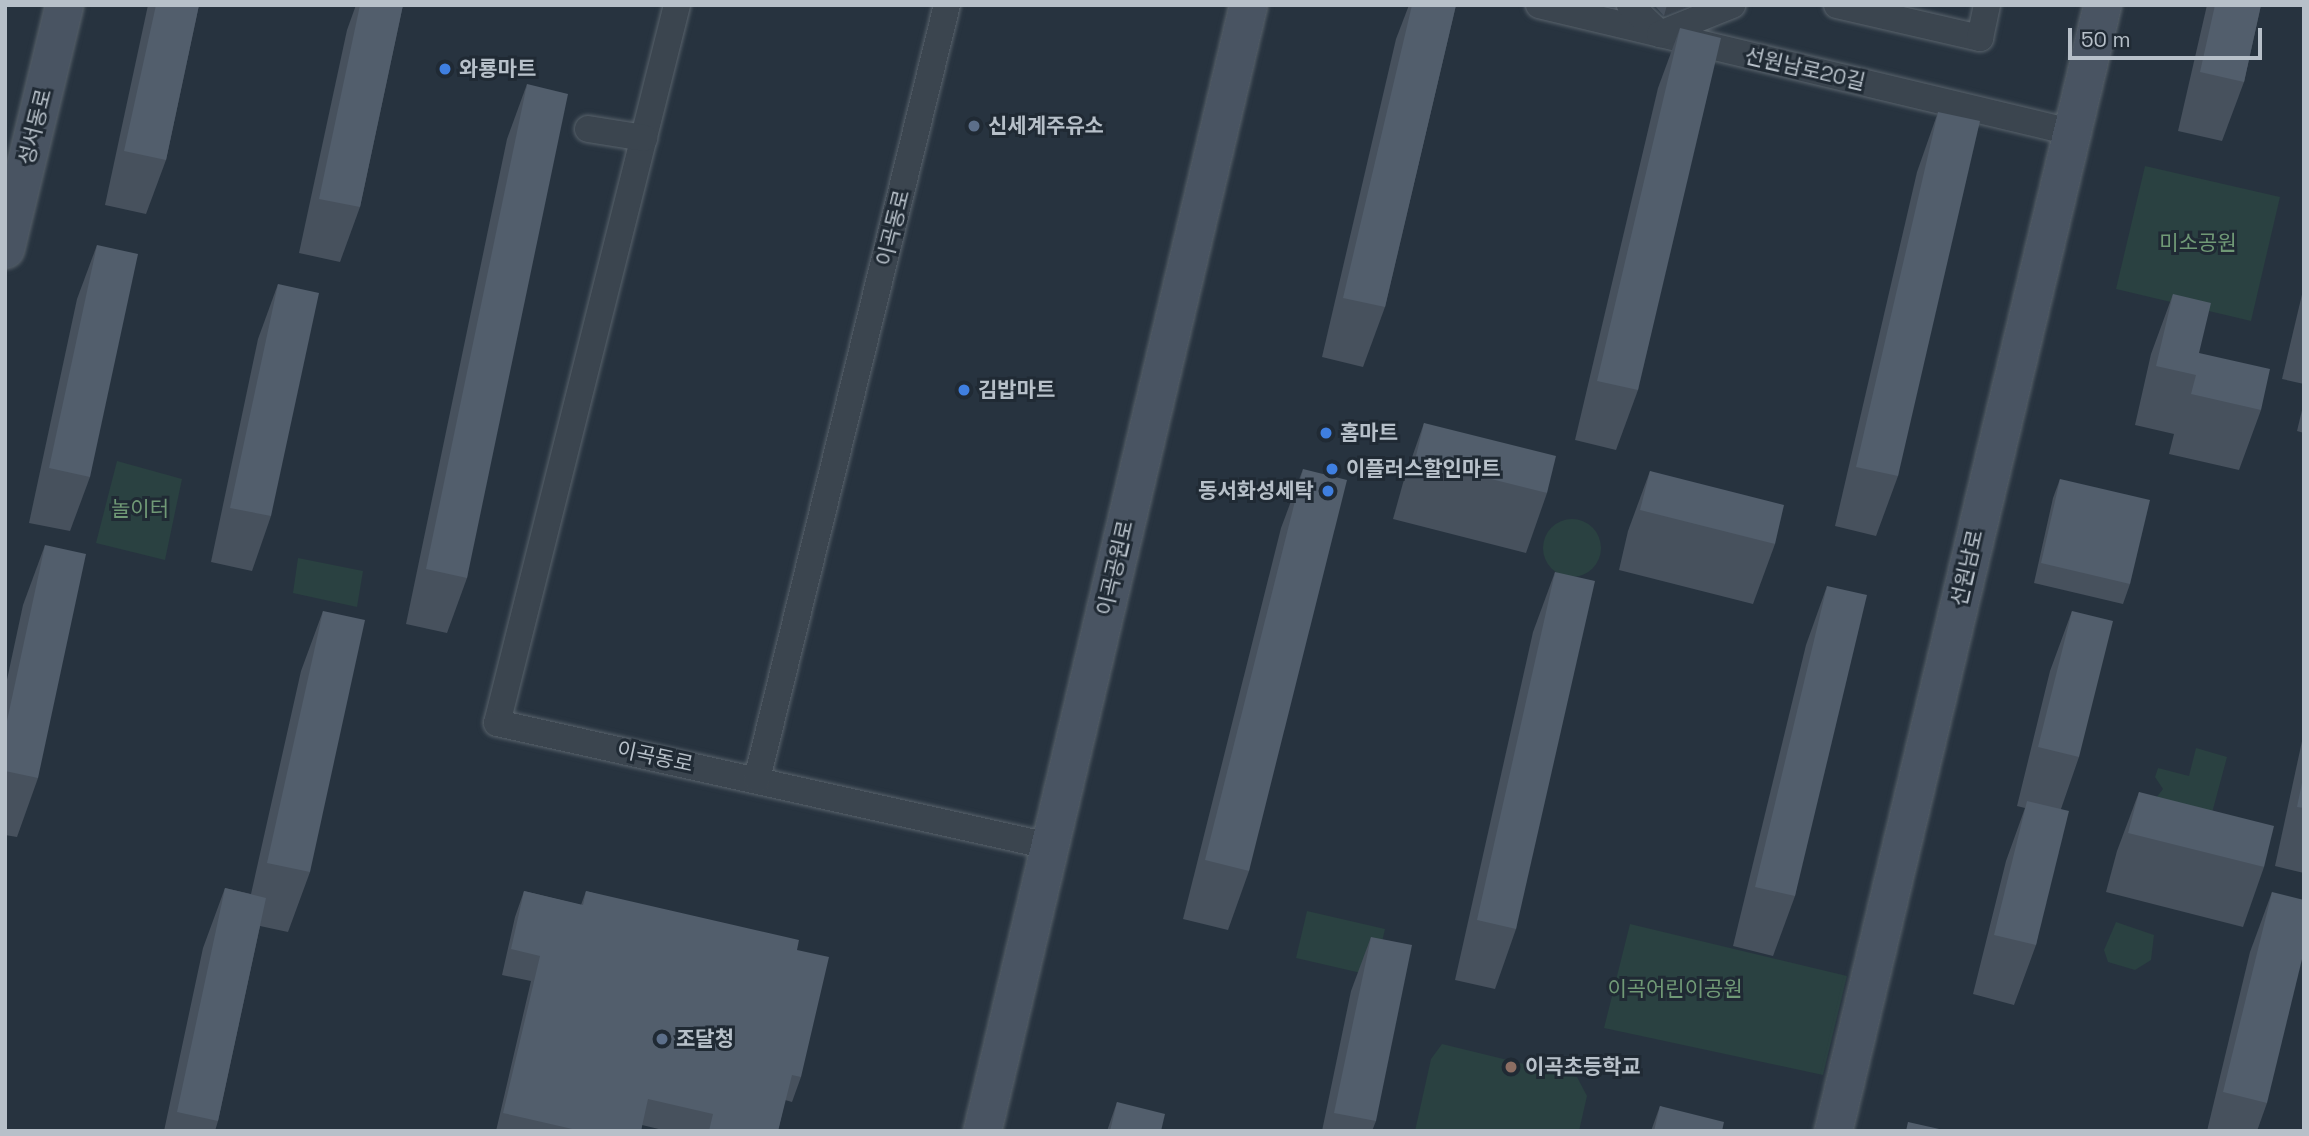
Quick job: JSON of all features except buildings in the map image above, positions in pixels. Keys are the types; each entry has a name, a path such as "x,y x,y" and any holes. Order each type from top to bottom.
{"street":[{"name":"성서동로","path":"5,249 64,5"},
{"name":"이곡동로","path":"677,5 497,723 757,779 947,5"},
{"name":"이곡공원로","path":"982,1131 1248,5"},
{"name":"선원남로20길","path":"1539,5 2071,132"},
{"path":"1630,5 1660,34 1732,5"},
{"path":"1837,5 1980,38 1987,5"},
{"name":"선원남로","path":"1833,1131 2102,5"},
{"path":"588,128 644,138"},
{"path":"757,779 1049,846"}],"green space":[{"name":"미소공원","path":"2145,166 2280,197 2251,321 2116,289"},
{"name":"놀이터","path":"117,461 182,479 165,560 96,543"},
{"path":"1572,519 1593,527 1601,548 1593,569 1572,577 1551,569 1543,548 1551,527"},
{"path":"298,558 363,571 357,607 293,593"},
{"path":"2196,748 2227,757 2212,813 2156,798 2163,789 2155,777 2158,768 2189,776"},
{"path":"1307,911 1385,929 1374,976 1296,958"},
{"path":"2116,922 2154,935 2151,960 2135,970 2108,962 2104,950"},
{"name":"이곡어린이공원","path":"1630,924 1847,976 1823,1075 1604,1028"},
{"path":"1442,1044 1577,1077 1587,1096 1579,1131 1415,1131 1431,1059"}],"place":[{"name":"와룡마트","path":"445,69"},
{"name":"신세계주유소","path":"974,126"},
{"name":"김밥마트","path":"964,390"},
{"name":"홈마트","path":"1326,433"},
{"name":"이플러스할인마트","path":"1332,469"},
{"name":"동서화성세탁","path":"1328,491"},
{"name":"조달청","path":"662,1039"},
{"name":"이곡초등학교","path":"1511,1067"}]}
